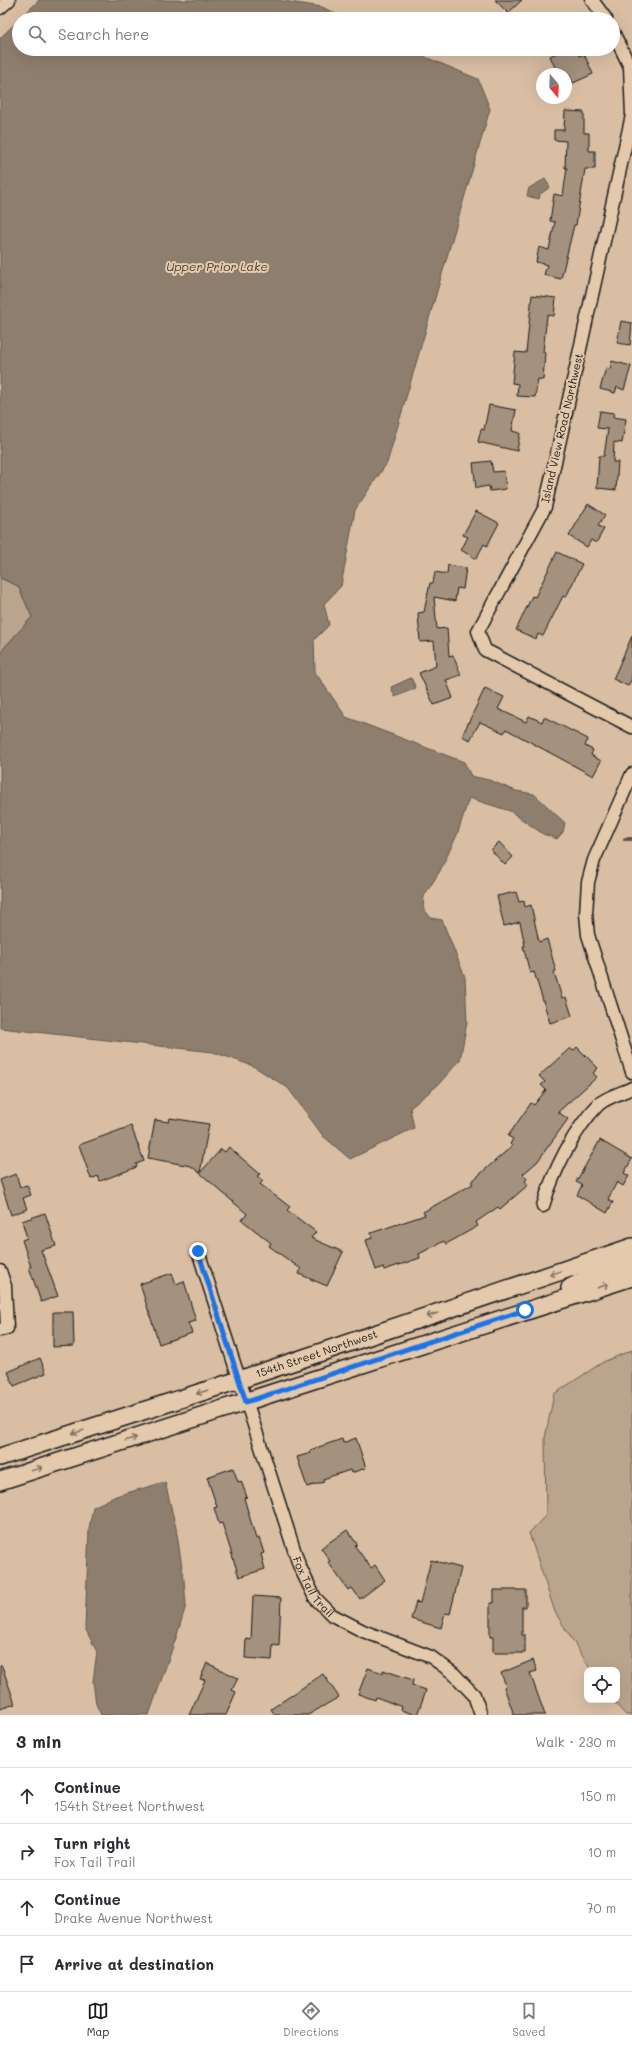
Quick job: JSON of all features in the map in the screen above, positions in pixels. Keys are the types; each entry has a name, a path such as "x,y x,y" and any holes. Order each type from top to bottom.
{"street":[{"path":"0,8 9,0"},
{"path":"592,0 601,12"},
{"name":"Island View Road Northwest","path":"620,46 630,67 632,115 545,507 478,632 485,650 632,727"},
{"path":"632,774 594,860 588,882 586,914 588,935 632,1072"},
{"path":"543,1206 549,1186 575,1135 600,1103 632,1088"},
{"name":"154th Street Northwest","path":"0,1457 239,1380 632,1247"},
{"name":"Fox Tail Trail","path":"198,1251 299,1565 315,1598 332,1615 363,1630 431,1657 453,1673 474,1695 481,1715"},
{"path":"525,1310 596,1274 632,1263"},
{"path":"0,1271 5,1286 4,1329"},
{"name":"154th Street Northwest","path":"0,1481 525,1310 632,1277"}],"shaded area":[{"path":"0,578 18,586 32,617 3,649 0,657"},
{"path":"632,1350 632,1715 626,1715 615,1703 620,1703 620,1667 589,1667 555,1612 529,1533 546,1515 545,1438 554,1394 603,1362"}],"water":[{"path":"39,0 277,0 322,7 332,12 27,12"},
{"name":"Upper Prior Lake","path":"12,27 12,56 423,56 478,79 490,109 387,463 355,510 341,586 324,604 329,625 314,640 315,672 346,717 464,762 471,776 489,780 516,791 534,794 565,823 563,832 557,839 543,834 510,811 469,798 457,835 440,871 424,896 423,908 431,918 442,920 465,977 467,1022 460,1060 438,1085 410,1108 414,1128 350,1159 323,1136 288,1088 253,1066 213,1052 0,1028 0,657 3,649 32,617 18,586 0,578 0,38"},
{"path":"545,179 550,187 539,195 539,199 527,196 529,188"},
{"path":"411,678 416,688 395,697 391,687"},
{"path":"165,1482 176,1528 184,1580 186,1605 149,1715 101,1715 96,1704 93,1681 97,1652 85,1628 89,1529 93,1507 116,1496"}],"building":[{"path":"495,0 522,0 509,12 507,12"},
{"path":"550,56 585,56 593,74 573,83 572,68 555,68"},
{"path":"565,111 584,112 584,133 589,133 589,151 595,151 595,169 585,169 576,225 574,225 561,279 544,275 547,265 536,262 539,247 549,250 555,222 550,221 554,194 563,196 567,168 565,168 566,141 554,140 554,130 564,130"},
{"path":"532,295 556,298 554,316 547,315 543,352 545,353 543,380 538,379 535,397 517,396 518,384 512,383 515,352 526,353"},
{"path":"621,321 632,323 630,345 617,343"},
{"path":"612,361 631,366 624,390 617,387 615,393 600,389 606,368 610,369"},
{"path":"489,405 516,410 512,431 520,433 517,451 478,442 481,429 484,430"},
{"path":"600,411 614,413 613,417 626,419 622,443 614,442 613,462 618,462 616,490 597,488 599,456 604,456 608,429 597,428"},
{"path":"491,461 493,472 504,471 506,489 490,491 489,486 476,488 473,463"},
{"path":"588,504 605,515 598,526 604,529 596,543 591,540 587,547 569,536"},
{"path":"476,511 499,523 487,546 484,544 476,559 461,550 468,537 463,535"},
{"path":"557,552 582,564 566,597 563,596 543,636 538,634 536,639 516,630 532,596 535,597"},
{"path":"448,565 466,568 463,589 457,588 455,601 434,597 437,629 447,628 449,656 453,655 461,675 446,680 453,698 434,705 419,673 436,666 434,641 420,642 418,613 424,612 430,583 433,583 435,572 447,574"},
{"path":"632,636 632,678 628,686 613,679"},
{"path":"485,688 504,697 498,709 526,722 529,716 542,722 544,717 588,739 585,746 593,750 591,755 601,761 593,776 506,729 504,733 480,722 470,740 462,736"},
{"path":"499,842 513,857 505,865 491,850"},
{"path":"516,892 519,902 524,901 525,907 531,905 539,942 547,939 556,971 554,972 562,998 566,997 572,1016 550,1023 534,972 530,973 523,946 525,946 520,922 504,926 497,896"},
{"path":"577,1047 598,1068 593,1073 597,1077 558,1112 568,1119 537,1162 523,1174 527,1179 525,1181 528,1185 500,1209 498,1207 476,1222 478,1226 446,1244 444,1241 419,1254 420,1258 384,1270 383,1267 376,1270 366,1240 372,1238 371,1233 425,1215 423,1212 473,1184 471,1182 512,1146 510,1144 513,1139 508,1136 531,1103 534,1105 546,1090 541,1085 545,1082 539,1076 570,1048 573,1051"},
{"path":"170,1118 209,1124 200,1173 191,1166 148,1158 155,1120 169,1122"},
{"path":"131,1126 144,1161 136,1164 137,1167 100,1181 98,1176 91,1179 79,1145"},
{"path":"600,1140 632,1159 624,1173 629,1176 623,1186 617,1182 608,1199 613,1202 607,1213 577,1195 582,1185 576,1182"},
{"path":"229,1147 260,1174 257,1176 263,1181 260,1184 290,1207 287,1210 316,1232 311,1238 343,1252 327,1286 299,1274 301,1269 269,1246 271,1243 242,1220 247,1214 200,1173 221,1149 225,1152"},
{"path":"16,1174 20,1187 27,1185 31,1195 23,1198 27,1209 11,1215 0,1180"},
{"path":"45,1213 56,1246 41,1250 58,1296 41,1302 29,1267 31,1267 22,1240 27,1238 22,1221"},
{"path":"172,1273 176,1284 184,1281 196,1321 188,1323 192,1333 159,1344 140,1284"},
{"path":"53,1312 73,1312 74,1346 53,1347"},
{"path":"40,1358 46,1373 14,1386 8,1372"},
{"path":"356,1438 366,1468 351,1473 350,1470 323,1479 324,1482 307,1487 297,1457 311,1453 310,1450 342,1439 343,1443"},
{"path":"233,1468 238,1482 241,1481 247,1497 244,1498 256,1539 259,1538 264,1553 261,1554 265,1569 239,1577 222,1523 219,1524 214,1508 217,1507 207,1477"},
{"path":"347,1530 357,1544 355,1546 371,1568 375,1565 385,1580 360,1599 352,1588 348,1590 328,1562 330,1561 321,1548"},
{"path":"431,1560 461,1568 450,1614 445,1613 441,1628 411,1619 416,1602 420,1603"},
{"path":"494,1590 526,1590 526,1607 522,1607 522,1635 525,1635 525,1653 493,1653 493,1637 490,1637 490,1603 494,1603"},
{"path":"253,1596 281,1598 279,1646 273,1645 272,1660 245,1658 246,1639 251,1640"},
{"path":"533,1660 537,1671 530,1673 545,1715 514,1715 504,1687 506,1686 501,1673"},
{"path":"207,1663 238,1678 232,1690 236,1692 226,1715 189,1715 205,1680 200,1679"},
{"path":"0,1666 2,1666 15,1704 0,1709"},
{"path":"368,1668 383,1673 383,1670 413,1680 412,1685 426,1690 417,1715 401,1710 402,1707 376,1697 375,1700 358,1694"},
{"path":"323,1674 339,1697 308,1715 275,1715 271,1709"}],"waterway":[{"path":"625,839 632,839"}],"route":[{"path":"198,1251 246,1402 525,1310"}]}
